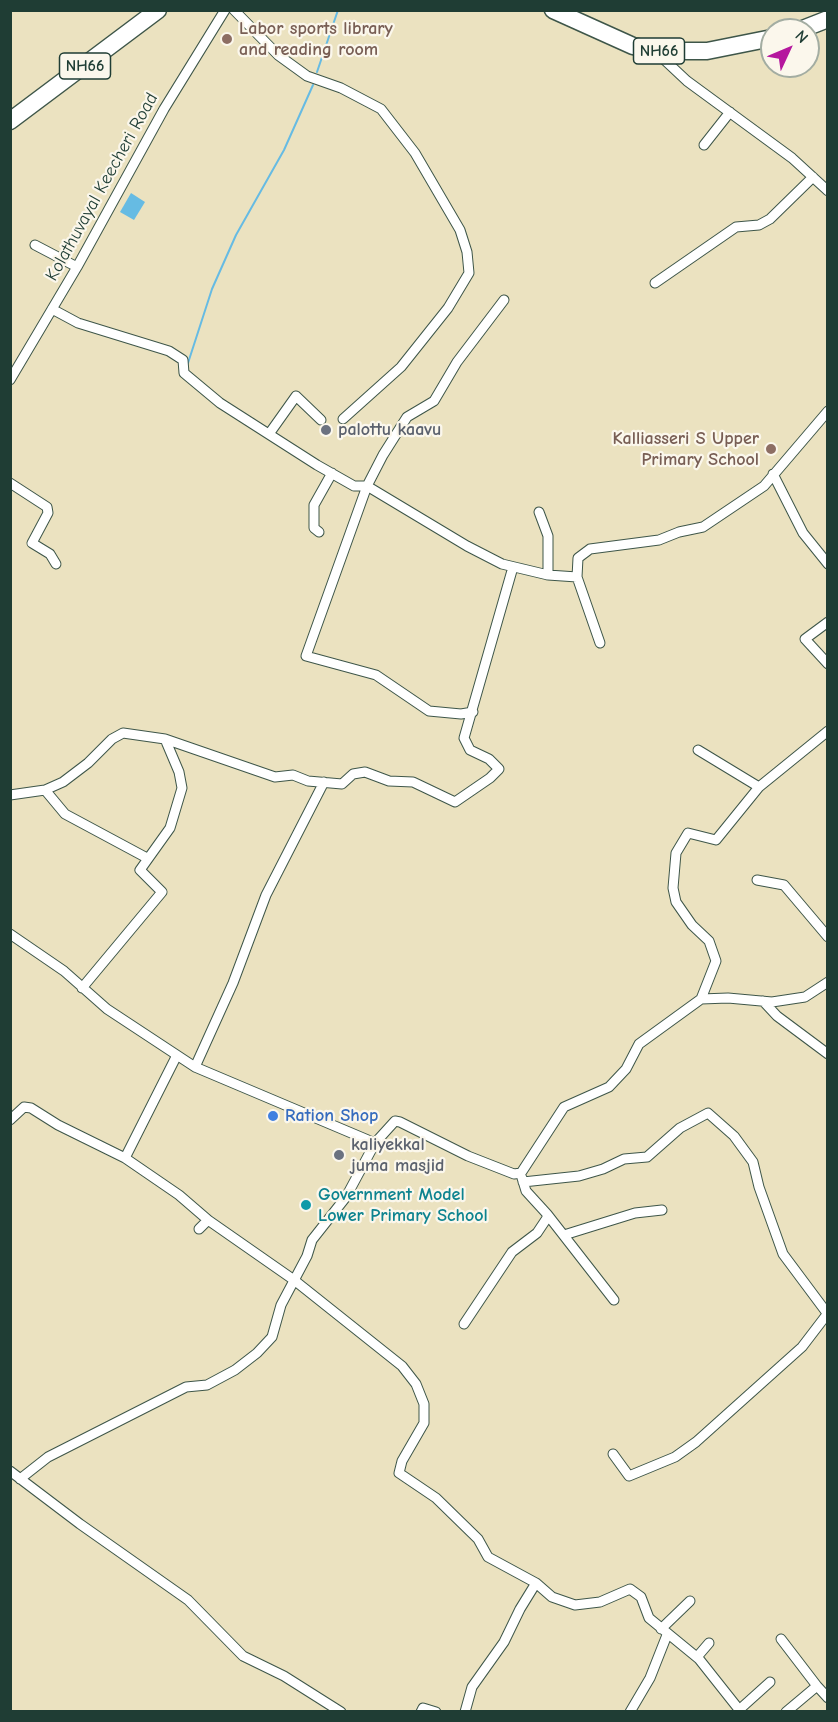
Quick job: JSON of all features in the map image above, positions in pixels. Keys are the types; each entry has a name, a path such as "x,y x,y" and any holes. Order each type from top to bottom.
{"highway":[{"name":"NH66","path":"10,122 158,10"},
{"name":"NH66","path":"553,10 633,46 655,51 706,51 760,40"}],"street":[{"name":"Kolathuvayal Keecheri Road","path":"10,380 15,362 52,309 164,109 225,10"},
{"path":"234,10 278,55 307,76 341,88 381,109 414,153 460,230 467,252 469,273 454,300 401,367 343,419"},
{"path":"655,51 687,81 828,190"},
{"path":"704,145 730,112"},
{"path":"655,283 736,227 759,225 770,219 813,177"},
{"path":"35,245 77,267"},
{"path":"472,712 461,714 429,711 376,675 306,656 367,486 407,417 434,401 457,362 504,300"},
{"path":"52,309 78,323 169,351 183,360 184,373 241,418 354,486 367,486 466,546 513,567 548,575 577,577"},
{"path":"269,434 296,396 321,420"},
{"path":"600,644 577,577 578,558 590,549 659,540 679,532 703,527 764,486 828,411"},
{"path":"319,532 314,528 314,506 332,473"},
{"path":"773,474 803,533 828,564"},
{"path":"10,483 47,507 48,513 32,543 50,554 56,564"},
{"path":"539,512 548,536 548,575"},
{"path":"10,795 45,790 63,782 88,763 118,734 165,739 275,777 293,775 308,781 342,784 353,774 365,772 389,781 413,782 454,802 490,778 499,769 489,759 470,750 464,738 513,567"},
{"path":"828,622 805,639 828,664"},
{"path":"614,1300 547,1214 526,1191 522,1177 564,1107 609,1088 626,1069 639,1044 701,999 716,961 709,941 692,925 676,902 673,888 676,853 688,833 716,840 759,787 828,731"},
{"path":"82,987 162,892 140,870 170,828 182,788 179,772 165,739"},
{"path":"698,750 759,787"},
{"path":"195,1067 233,983 273,879 324,782"},
{"path":"45,790 65,814 147,858"},
{"path":"757,880 784,885 828,938"},
{"path":"10,934 64,971 106,1010 176,1057 375,1143"},
{"path":"701,999 728,998 764,1001 805,997 828,982"},
{"path":"764,1001 777,1016 828,1054"},
{"path":"125,1158 176,1057"},
{"path":"10,1120 24,1107 31,1108 57,1125 125,1158 294,1280 402,1366 416,1384 424,1404 424,1423 402,1461 399,1473 436,1498 478,1539 488,1557 536,1583 552,1597 575,1605 600,1602 630,1589 641,1597 649,1618 697,1657 740,1710 770,1682"},
{"path":"20,1479 48,1457 186,1387 207,1385 235,1370 272,1337 281,1305 307,1257 312,1240 346,1197 375,1143 395,1121 468,1156 522,1177 579,1176 603,1169 624,1159 647,1157 680,1128 708,1113 734,1136 753,1162 759,1188 783,1254 827,1313 802,1347 696,1442 675,1457 628,1476 613,1454"},
{"path":"564,1236 635,1213 662,1210"},
{"path":"464,1324 512,1252 537,1233 547,1214"},
{"path":"199,1229 208,1220"},
{"path":"10,1471 188,1600 243,1656 284,1676 341,1712"},
{"path":"465,1712 472,1687 504,1642 536,1583"},
{"path":"630,1712 650,1678 664,1632 690,1601"},
{"path":"781,1639 828,1698"},
{"path":"697,1657 710,1643"},
{"path":"786,1712 817,1686"},
{"path":"421,1712 423,1708 436,1712"}],"water":[{"path":"131,193 145,202 134,220 120,212"}],"waterway":[{"path":"317,72 338,10"},
{"path":"188,363 212,289 236,235 284,150 313,85"}],"place":[{"name":"Labor sports library and reading room","path":"227,39"},
{"name":"palottu kaavu","path":"326,430"},
{"name":"Kalliasseri S Upper Primary School","path":"771,449"},
{"name":"Ration Shop","path":"273,1116"},
{"name":"kaliyekkal juma masjid","path":"339,1155"},
{"name":"Government Model Lower Primary School","path":"306,1205"}]}
